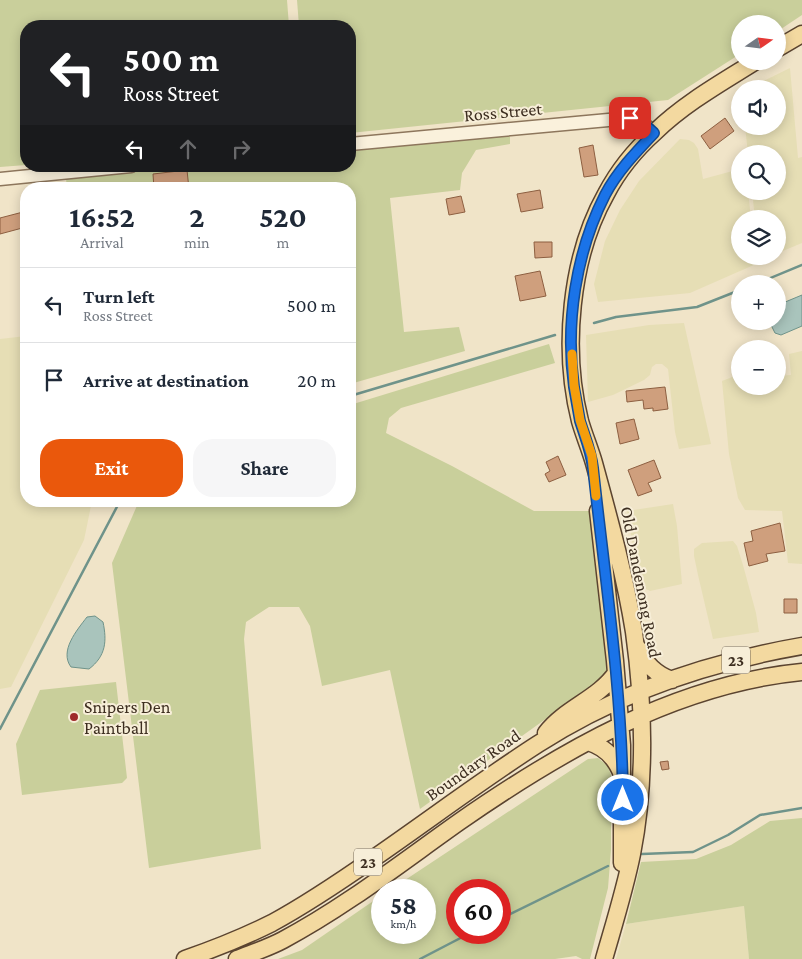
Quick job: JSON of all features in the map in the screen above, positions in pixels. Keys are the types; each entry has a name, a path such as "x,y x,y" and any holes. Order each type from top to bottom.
{"main road":[{"path":"786,43 802,34"},
{"name":"Old Dandenong Road","path":"604,959 632,856 641,777 641,716 631,614 613,534 592,456 580,420 574,385 572,319 582,253 605,194 620,171 654,133 695,99 742,70"},
{"name":"Old Dandenong Road","path":"592,456 621,725 623,777 621,895"},
{"path":"635,643 652,669 672,680"},
{"name":"Boundary Road","path":"185,959 214,949 272,922 338,883 539,744 587,716 672,680 736,660 802,646"},
{"name":"23","path":"237,959 282,940 352,898 475,812 548,764 621,725 684,700 739,683 802,672"},
{"path":"539,744 556,721 603,688 616,673"},
{"path":"588,742 610,754 618,764 623,777"}],"street":[{"name":"Ross Street","path":"356,143 630,118 641,121 654,133"},
{"path":"0,178 66,172"}],"shaded area":[{"path":"790,68 798,158 802,157 802,243 786,250 786,210 754,210 753,200 786,200 786,145 747,145 746,135 786,135 786,80 765,80"},
{"path":"680,139 689,140 694,143 698,149 703,179 731,171 731,200 749,200 750,210 731,210 731,265 754,265 690,293 598,302 594,284 605,241 620,210 639,181"},
{"path":"684,323 711,444 679,449 675,432 668,369 662,364 656,364 652,367 650,375 644,380 613,395 588,402 586,335 649,325"},
{"path":"20,337 20,507 91,507 84,540 11,687 0,689 0,339"},
{"path":"802,351 802,564 788,563 782,511 745,510 738,498 729,454 722,381 731,378 731,395 786,395 786,375 791,375 789,354"},
{"path":"673,504 677,526 682,584 650,591 646,589 632,541 627,511"},
{"path":"733,541 737,546 743,565 759,632 713,639 694,549 702,543"},
{"path":"744,906 749,959 616,959 626,924"}],"green space":[{"path":"0,0 287,0 289,20 20,20 20,165 0,167"},
{"path":"297,0 802,0 802,15 786,26 786,15 731,15 731,60 668,100 356,132 356,20 299,20"},
{"path":"510,135 510,144 476,150 462,173 460,190 390,198 404,332 459,327 465,351 356,382 356,182 66,182 66,179 134,172 356,172 356,149"},
{"path":"549,344 555,363 401,408 389,418 386,433 452,466 534,511 592,511 609,666 602,681 561,708 420,809 390,670 322,686 310,626 299,607 269,607 246,622 244,639 261,849 149,868 112,563 136,507 356,507 356,403"},
{"name":"Snipers Den Paintball","path":"116,682 127,778 122,783 22,795 16,744 40,690"},
{"path":"598,758 608,766 611,775 611,850 608,888 590,959 582,959 576,956 555,959 278,959 302,950 371,903 371,944 436,944 436,879 407,879 588,759"},
{"path":"802,818 802,959 749,959 744,906 626,924 641,862 696,859 731,845 770,821"}],"water":[{"path":"802,295 802,326 781,335 775,333 774,330 786,330 786,302"},
{"path":"95,616 103,622 105,642 102,653 95,664 89,669 71,667 67,654 71,641 87,617"}],"building":[{"path":"725,118 731,127 731,133 710,149 701,136"},
{"path":"593,145 598,175 584,177 579,148"},
{"path":"187,172 188,182 154,182 153,174"},
{"path":"540,190 543,208 521,212 517,194"},
{"path":"461,196 465,212 449,215 446,199"},
{"path":"20,213 20,229 0,234 0,218"},
{"path":"534,242 552,242 552,257 535,258"},
{"path":"540,271 546,296 520,301 515,276"},
{"path":"665,387 668,409 653,411 653,408 644,409 643,400 627,402 626,391"},
{"path":"634,419 639,439 620,444 616,423"},
{"path":"558,456 566,475 549,482 545,474 550,471 546,462"},
{"path":"654,460 661,478 648,483 652,491 638,496 628,470"},
{"path":"780,523 785,551 766,554 768,561 749,566 744,543 753,541 751,531"},
{"path":"784,599 797,599 797,613 784,613"},
{"path":"668,761 669,769 662,770 660,762"}],"waterway":[{"path":"778,275 802,265"},
{"path":"594,323 616,317 697,307 731,294"},
{"path":"356,394 555,335"},
{"path":"0,729 117,507"},
{"path":"642,854 693,852 728,835 760,815 802,808"},
{"path":"511,914 608,866"},
{"path":"420,959 449,944"}],"slow traffic":[{"path":"572,354 574,385 580,420 592,456 596,496"}],"place":[{"name":"Snipers Den Paintball","path":"74,717"}],"route":[{"path":"623,800 622,745 615,661 592,456 580,420 574,385 572,319 582,253 605,194 620,171 654,133 646,124 630,118"}]}
